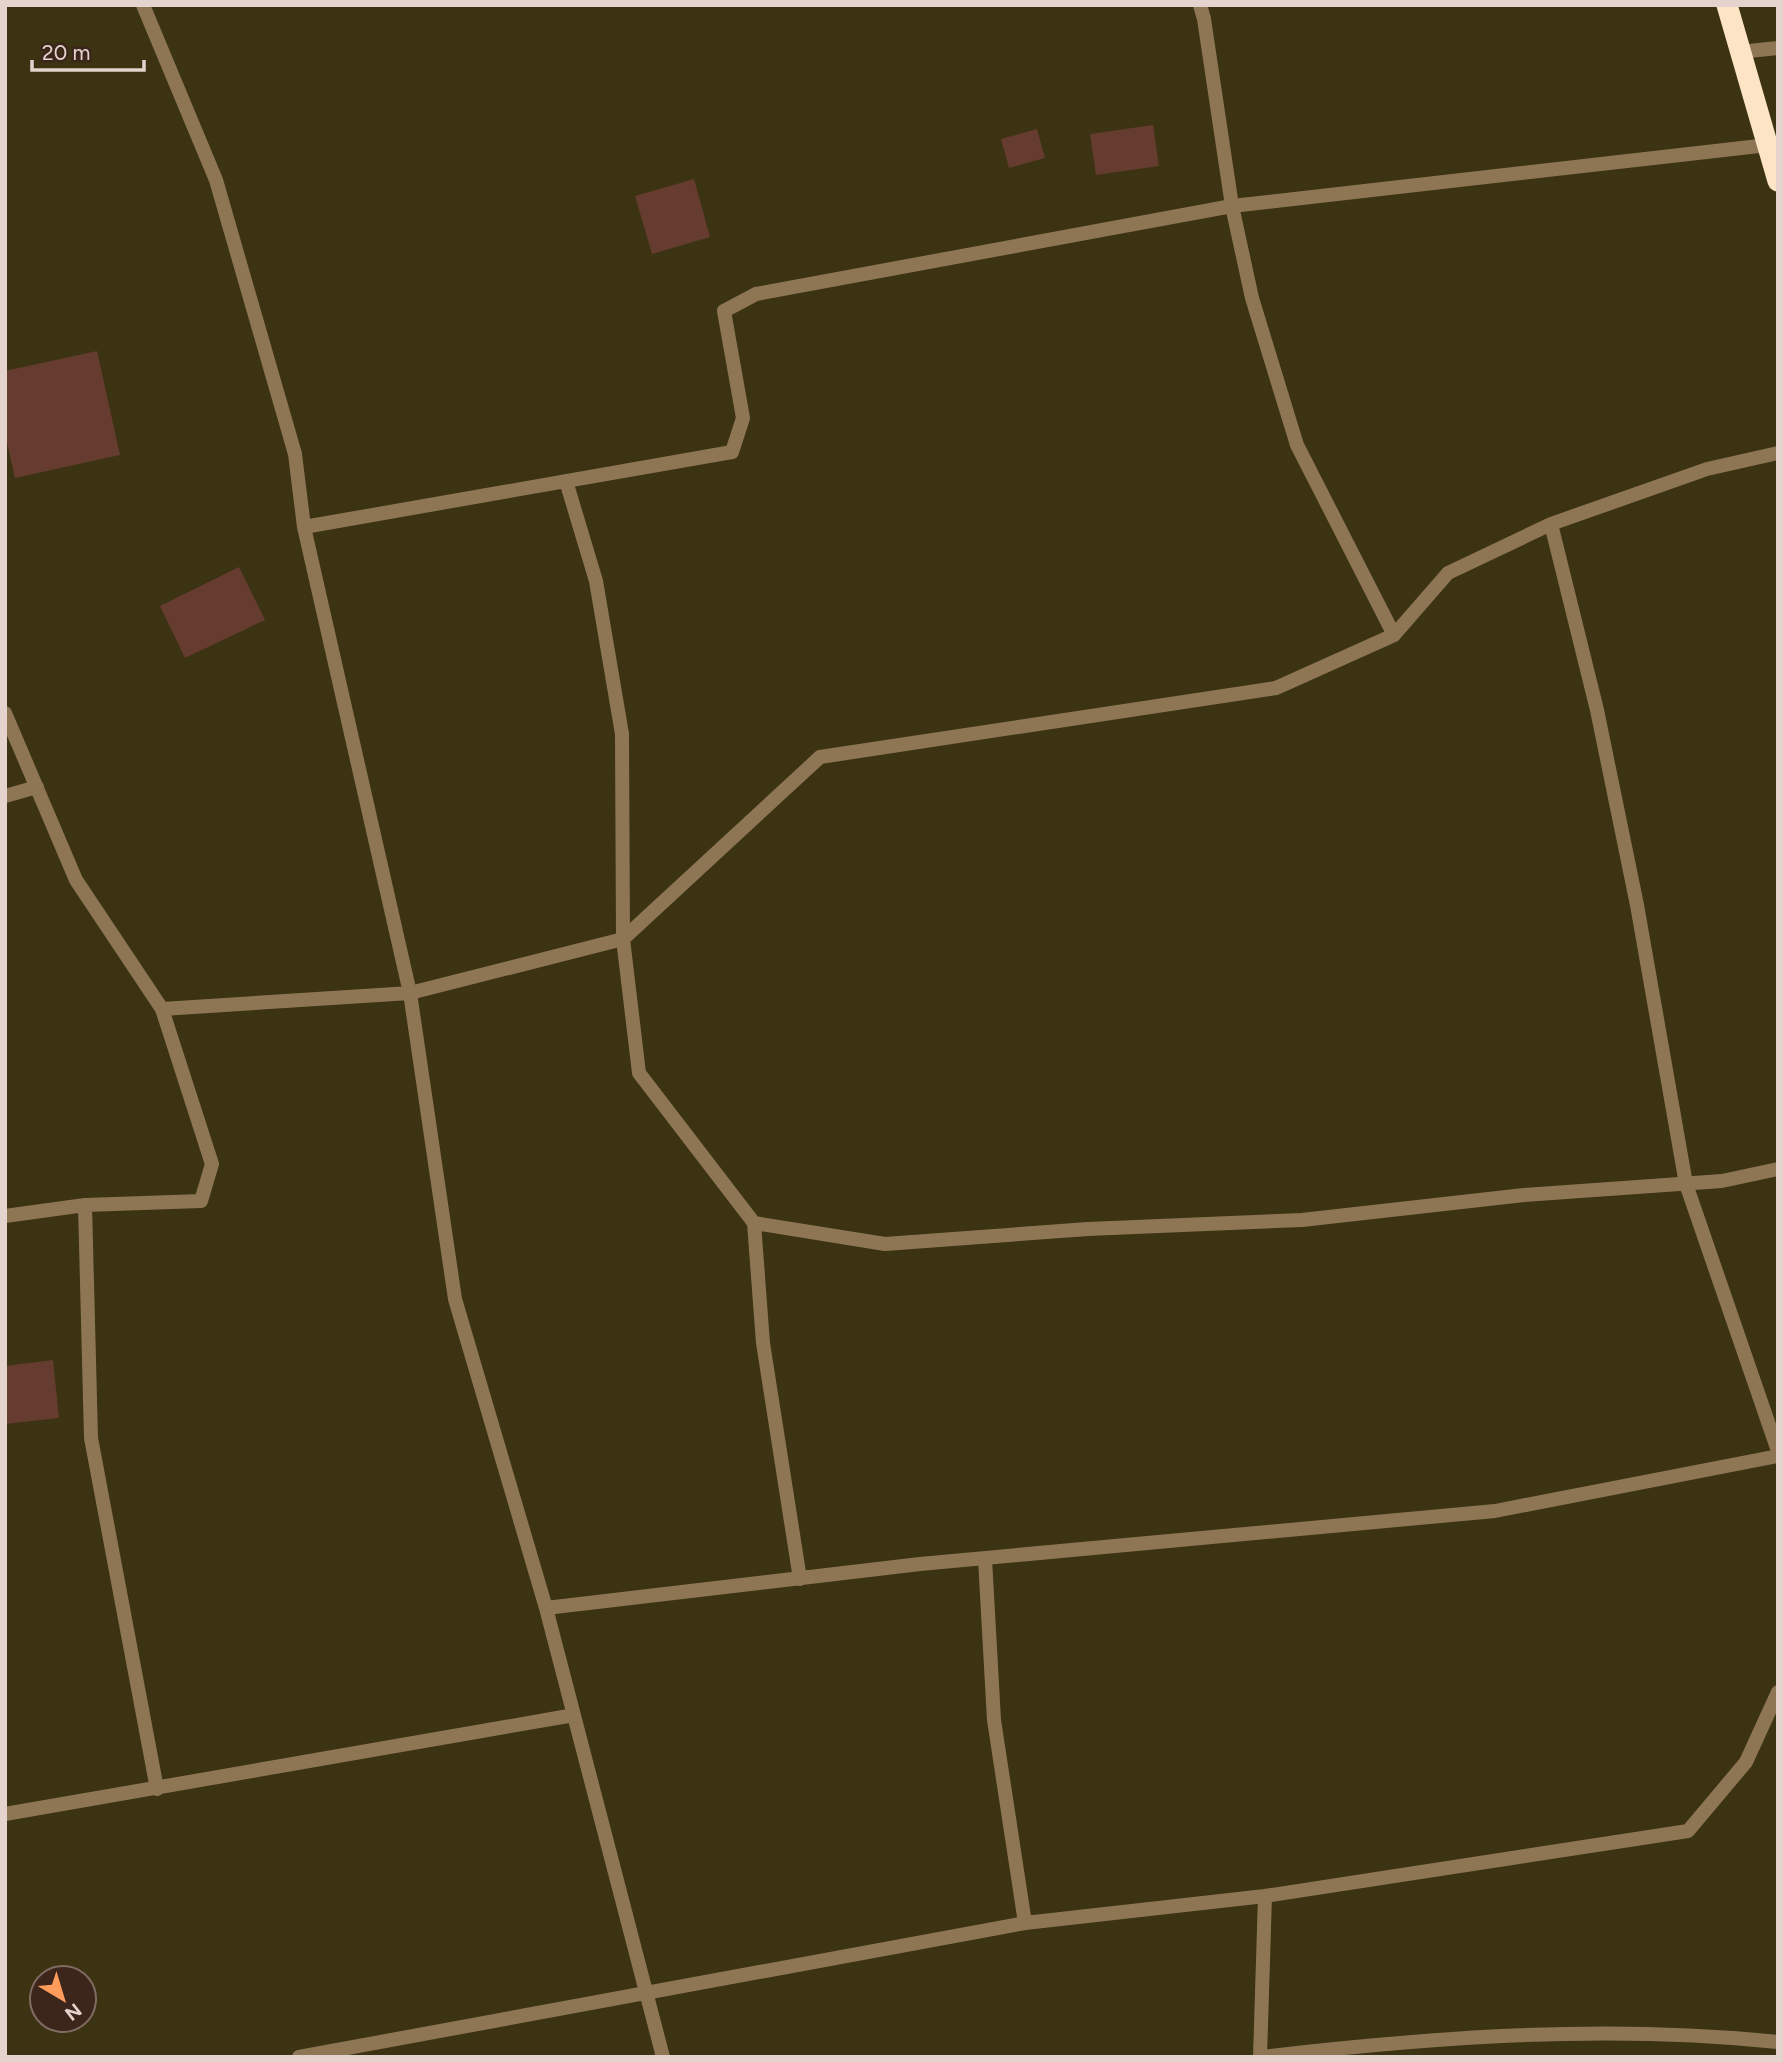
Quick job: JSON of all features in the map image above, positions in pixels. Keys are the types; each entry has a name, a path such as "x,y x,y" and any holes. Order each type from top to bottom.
{"highway":[{"path":"1727,5 1778,181"}],"street":[{"path":"143,5 216,180 295,454 304,527 410,993 454,1299 546,1608 663,2057"},
{"path":"1199,5 1204,19 1233,206 1252,298 1297,445 1394,635"},
{"path":"1739,52 1778,48"},
{"path":"304,527 732,452 743,418 724,311 756,294 1233,206 1768,145"},
{"path":"162,1009 410,993 623,939 820,757 1276,688 1394,635 1448,573 1551,524 1707,469 1778,453"},
{"path":"566,481 596,581 622,734 623,939 639,1073 754,1223 763,1343 800,1579"},
{"path":"1551,524 1597,710 1637,905 1686,1184 1778,1451"},
{"path":"5,713 76,880 162,1009 212,1164 201,1201 85,1205 5,1216"},
{"path":"5,796 37,787"},
{"path":"754,1223 885,1244 1088,1229 1302,1220 1524,1195 1722,1181 1778,1169"},
{"path":"85,1205 91,1437 157,1789"},
{"path":"546,1608 985,1559 1495,1511 1778,1456"},
{"path":"985,1559 994,1720 1025,1923"},
{"path":"299,2057 1025,1923 1265,1896 1688,1830 1746,1762 1778,1692"},
{"path":"5,1814 574,1715"},
{"path":"1265,1896 1260,2057 1396,2041 1562,2033 1715,2035 1778,2042"}],"sand":[{"path":"5,5 1778,5 1778,2057 5,2057"}],"building":[{"path":"1153,125 1159,166 1096,175 1090,134"},
{"path":"1037,129 1045,158 1009,168 1001,139"},
{"path":"694,179 710,237 652,254 635,196"},
{"path":"97,351 120,455 15,478 5,434 5,371"},
{"path":"239,567 265,620 185,658 160,606"},
{"path":"53,1360 59,1418 5,1424 5,1366"}]}
